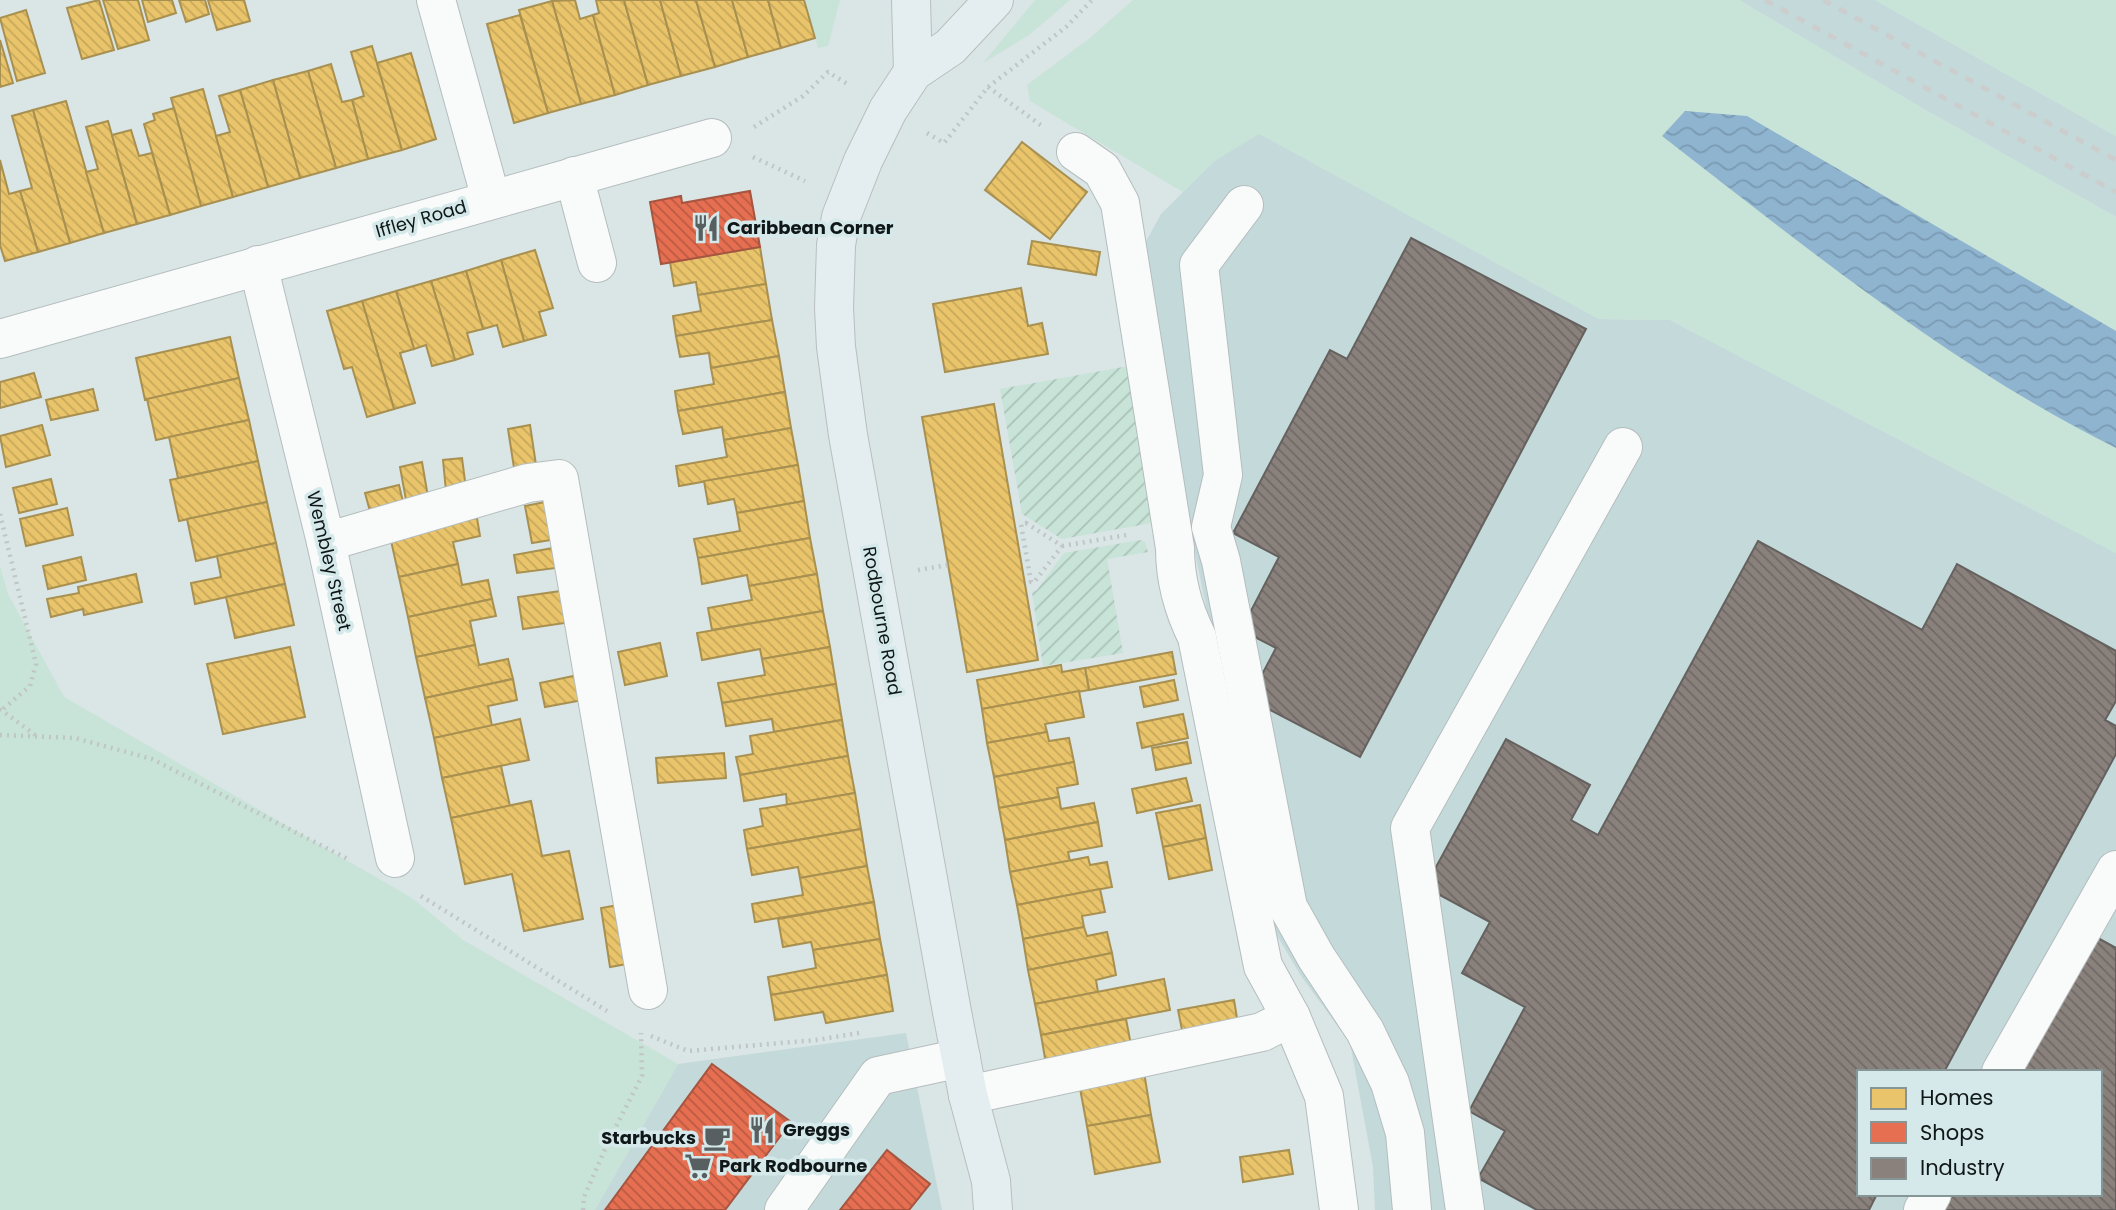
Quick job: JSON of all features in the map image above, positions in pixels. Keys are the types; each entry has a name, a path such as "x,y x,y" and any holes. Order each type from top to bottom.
{"main road":[{"path":"911,0 913,72"},
{"name":"Rodbourne Road","path":"995,0 950,47 913,72 888,110 848,199 836,245 834,278 836,347 842,394 968,1095 992,1196 1017,1210"}],"street":[{"path":"436,0 491,199"},
{"name":"Iffley Road","path":"0,339 729,133"},
{"path":"1076,152 1102,170 1120,203 1175,566 1185,612 1197,637 1263,966 1311,1058 1324,1096 1339,1210"},
{"path":"574,176 597,263"},
{"path":"1244,205 1199,265 1223,475 1212,527 1221,561 1288,907 1316,957 1365,1031 1390,1083 1405,1133 1412,1210"},
{"name":"Wembley Street","path":"258,265 404,874"},
{"path":"1465,1210 1410,828 1623,447"},
{"path":"326,542 528,483 559,479 648,990"},
{"path":"2002,1070 2116,870"},
{"path":"968,1095 1262,1032 1291,1017"},
{"path":"784,1210 878,1076 961,1058"}],"path":[{"path":"828,72 803,96 729,133 754,160 848,199"},
{"path":"988,87 1076,152"},
{"path":"0,514 18,580 36,664 30,686 1,709 36,736"},
{"path":"1062,546 1035,581 1031,582 1021,524 1026,523 1062,546 1171,527"},
{"path":"1019,554 1026,552"},
{"path":"0,735 75,738 152,760 308,842 354,862"},
{"path":"404,874 619,1019"},
{"path":"630,1026 688,1051 816,1040 865,1032"},
{"path":"583,1210 584,1197 609,1140 642,1076 641,1032"}],"shaded area":[{"path":"1739,0 1875,0 2116,136 2116,217 1922,108"},
{"path":"1259,133 1599,319 1670,320 2116,553 2116,1210 1375,1210 1373,1167 1350,1043 1301,976 1272,927 1186,509 1142,249 1161,214 1213,162"},
{"path":"906,1033 942,1210 595,1210 678,1064"}],"green space":[{"path":"805,0 840,0 828,46 818,48"},
{"path":"1035,0 1070,0 1029,35 983,63"},
{"path":"1133,0 1739,0 1922,108 2116,217 2116,553 1670,320 1599,319 1259,134 1213,162 1183,192 1030,101 1027,85 1090,38"},
{"path":"1875,0 2116,0 2116,136"},
{"path":"1129,366 1152,523 1062,539 1022,514 1000,389"},
{"path":"1141,540 1145,542 1148,552 1107,559 1123,653 1043,666 1032,592 1037,590 1064,553"},
{"path":"0,566 8,594 64,697 412,898 463,940 678,1064 595,1210 0,1210"}],"water":[{"path":"1685,111 1747,116 2116,331 2116,448 2055,416 1938,343 1826,262 1662,136"}],"building: Homes":[{"path":"99,0 114,50 82,59 67,8"},
{"path":"103,0 138,0 149,40 118,49"},
{"path":"142,0 172,0 176,13 148,22"},
{"path":"179,0 205,0 209,14 186,22"},
{"path":"208,0 244,0 250,21 217,30"},
{"path":"575,0 580,19 593,15 615,95 581,104 552,1"},
{"path":"596,0 624,0 648,85 615,95 593,15 599,13"},
{"path":"624,0 660,0 681,76 648,85"},
{"path":"660,0 696,0 715,67 681,76"},
{"path":"696,0 732,0 748,57 715,67"},
{"path":"732,0 768,0 781,48 748,57"},
{"path":"768,0 804,0 815,38 781,48"},
{"path":"552,1 581,104 548,113 519,10"},
{"path":"26,10 45,73 17,81 0,18"},
{"path":"520,15 548,113 514,123 487,24"},
{"path":"0,40 13,83 0,87"},
{"path":"372,46 402,150 368,159 352,100 364,96 351,52"},
{"path":"411,53 436,139 402,150 377,63"},
{"path":"331,64 342,102 352,100 368,159 336,168 308,71"},
{"path":"308,71 336,168 300,178 273,80"},
{"path":"273,80 300,178 268,187 240,90"},
{"path":"203,89 233,197 201,206 171,98"},
{"path":"240,90 268,187 233,197 216,136 230,132 219,96"},
{"path":"66,101 104,233 70,243 33,110"},
{"path":"174,108 201,206 170,215 144,124 155,120 153,114"},
{"path":"33,110 70,243 38,252 20,191 32,188 12,116"},
{"path":"108,121 137,224 104,233 86,172 98,169 86,127"},
{"path":"131,130 139,156 152,153 170,215 137,224 112,135"},
{"path":"1022,142 1087,192 1050,239 985,190"},
{"path":"0,160 9,194 20,191 38,252 5,261 0,245"},
{"path":"1032,241 1100,252 1096,275 1028,264"},
{"path":"760,247 766,284 698,295 696,282 674,286 670,262"},
{"path":"535,250 553,308 539,312 546,335 524,341 501,260"},
{"path":"501,260 524,341 503,347 497,325 483,329 466,271"},
{"path":"466,271 483,329 467,333 473,354 455,360 431,281"},
{"path":"431,281 455,360 432,366 426,345 414,349 396,291"},
{"path":"766,284 772,320 676,336 673,316 701,311 698,295"},
{"path":"1021,288 1028,326 1042,323 1048,354 945,372 933,304"},
{"path":"396,291 414,349 400,353 415,403 394,409 362,301"},
{"path":"362,301 394,409 367,417 352,367 344,369 327,311"},
{"path":"772,320 779,356 711,368 709,353 680,357 676,336"},
{"path":"230,337 239,378 145,400 136,358"},
{"path":"779,356 785,392 678,411 675,391 714,384 711,368"},
{"path":"34,373 41,397 0,408 0,382"},
{"path":"239,378 249,420 156,440 147,399"},
{"path":"93,389 98,410 51,420 46,400"},
{"path":"785,392 791,428 724,440 722,427 683,434 678,411"},
{"path":"994,404 1038,660 967,672 922,417"},
{"path":"249,420 258,461 178,478 169,437"},
{"path":"42,425 50,455 6,467 0,436"},
{"path":"530,425 536,465 514,468 508,429"},
{"path":"791,428 798,465 679,486 676,466 727,457 724,440"},
{"path":"462,458 466,489 446,491 443,460"},
{"path":"258,461 267,502 179,521 170,480"},
{"path":"422,462 428,497 406,500 400,467"},
{"path":"798,465 804,501 737,513 734,499 708,504 704,481"},
{"path":"51,479 57,504 19,513 13,488"},
{"path":"399,485 404,506 371,515 365,493"},
{"path":"550,501 557,539 532,543 525,506"},
{"path":"804,501 810,538 698,558 694,539 740,531 737,513"},
{"path":"267,502 276,543 196,561 187,519"},
{"path":"67,508 73,535 26,546 20,519"},
{"path":"477,518 480,536 453,542 458,564 399,577 390,536"},
{"path":"810,538 817,574 749,586 747,575 702,584 698,558"},
{"path":"276,543 285,584 195,604 191,583 221,577 217,556"},
{"path":"553,548 556,568 517,573 514,555"},
{"path":"81,557 86,580 48,589 43,566"},
{"path":"458,564 462,585 488,580 492,599 408,617 399,577"},
{"path":"136,574 142,602 84,615 83,609 51,617 47,599 79,593 78,587"},
{"path":"817,574 823,611 712,630 708,608 752,600 749,586"},
{"path":"285,584 294,625 235,638 226,597"},
{"path":"561,591 565,623 523,629 518,597"},
{"path":"492,599 496,616 470,621 475,645 416,657 408,617"},
{"path":"823,611 830,647 762,659 760,649 702,660 697,633"},
{"path":"660,643 667,676 625,685 618,652"},
{"path":"475,645 479,665 508,659 513,679 425,698 416,657"},
{"path":"290,647 305,717 223,734 207,664"},
{"path":"830,647 836,684 722,703 718,683 765,675 762,659"},
{"path":"1172,652 1176,674 1089,690 1085,668"},
{"path":"1061,665 1062,672 1085,668 1089,690 982,709 977,680"},
{"path":"578,675 583,700 545,707 540,683"},
{"path":"513,679 517,700 488,706 492,726 434,738 425,698"},
{"path":"1174,680 1178,700 1144,707 1140,687"},
{"path":"836,684 842,720 774,732 772,719 726,726 722,703"},
{"path":"1079,691 1084,717 1045,724 1047,732 987,743 982,709"},
{"path":"1183,714 1188,738 1142,748 1137,723"},
{"path":"520,719 529,760 442,778 434,738"},
{"path":"842,720 848,756 740,775 736,757 753,754 750,736"},
{"path":"1047,732 1049,741 1069,738 1074,762 994,777 987,743"},
{"path":"1187,742 1191,763 1156,770 1152,748"},
{"path":"724,753 726,778 658,783 656,758"},
{"path":"848,756 855,793 787,805 786,794 744,801 740,775"},
{"path":"1074,762 1078,784 1057,788 1059,797 999,808 994,777"},
{"path":"501,766 510,806 451,818 442,778"},
{"path":"1186,778 1192,801 1137,813 1132,789"},
{"path":"855,793 861,829 747,849 744,830 763,826 760,809"},
{"path":"1059,797 1061,809 1094,803 1098,822 1005,840 999,808"},
{"path":"531,801 542,856 569,851 583,919 524,931 512,874 465,884 451,818"},
{"path":"1200,805 1206,838 1163,847 1156,813"},
{"path":"1098,822 1102,846 1068,852 1070,861 1010,872 1005,840"},
{"path":"861,829 867,866 800,878 798,867 752,875 747,849"},
{"path":"1206,838 1212,870 1169,879 1163,847"},
{"path":"1088,857 1090,865 1107,862 1112,887 1017,905 1010,872"},
{"path":"867,866 874,902 755,922 752,904 803,895 800,878"},
{"path":"1100,889 1105,912 1082,916 1084,927 1023,939 1017,905"},
{"path":"874,902 880,939 813,950 811,942 783,947 778,919"},
{"path":"624,904 633,963 610,967 601,908"},
{"path":"1084,927 1087,936 1107,932 1112,953 1028,970 1023,939"},
{"path":"880,939 887,975 771,995 768,977 816,968 813,950"},
{"path":"1112,953 1116,975 1096,980 1098,992 1035,1004 1028,970"},
{"path":"887,975 893,1011 826,1023 823,1012 775,1020 771,995"},
{"path":"1164,979 1170,1010 1041,1035 1035,1004"},
{"path":"1234,1000 1239,1030 1184,1040 1178,1010"},
{"path":"1126,1019 1131,1045 1047,1070 1041,1035"},
{"path":"1144,1072 1151,1115 1087,1126 1079,1083"},
{"path":"1151,1115 1160,1162 1095,1174 1087,1126"},
{"path":"1289,1150 1293,1174 1243,1182 1240,1157"}],"building: Shops":[{"name":"Caribbean Corner","path":"750,191 760,247 661,264 650,202 681,196 682,203"},
{"name":"Park Rodbourne","path":"712,1064 791,1122 725,1210 605,1210"},
{"path":"887,1150 930,1184 909,1210 840,1210"}],"building: Industry":[{"path":"1411,238 1586,329 1360,757 1249,699 1276,648 1241,630 1279,557 1233,533 1330,350 1347,359"},
{"path":"1758,541 1922,630 1957,564 2116,651 2116,701 2105,720 2116,726 2116,754 1945,1070 1857,1070 1857,1196 1876,1196 1869,1210 1537,1210 1478,1178 1505,1131 1469,1111 1525,1007 1462,973 1490,922 1425,887 1506,739 1590,785 1571,820 1598,835"},
{"path":"2096,937 2116,948 2116,1210 1945,1210 1952,1196 2102,1196 2102,1070 2023,1070"}],"railway":[{"path":"1765,0 2116,192"},
{"path":"1823,0 2116,160"}],"place":[{"name":"Caribbean Corner","path":"706,228"},
{"name":"Greggs","path":"762,1130"},
{"name":"Starbucks","path":"717,1138"},
{"name":"Park Rodbourne","path":"698,1166"}]}
